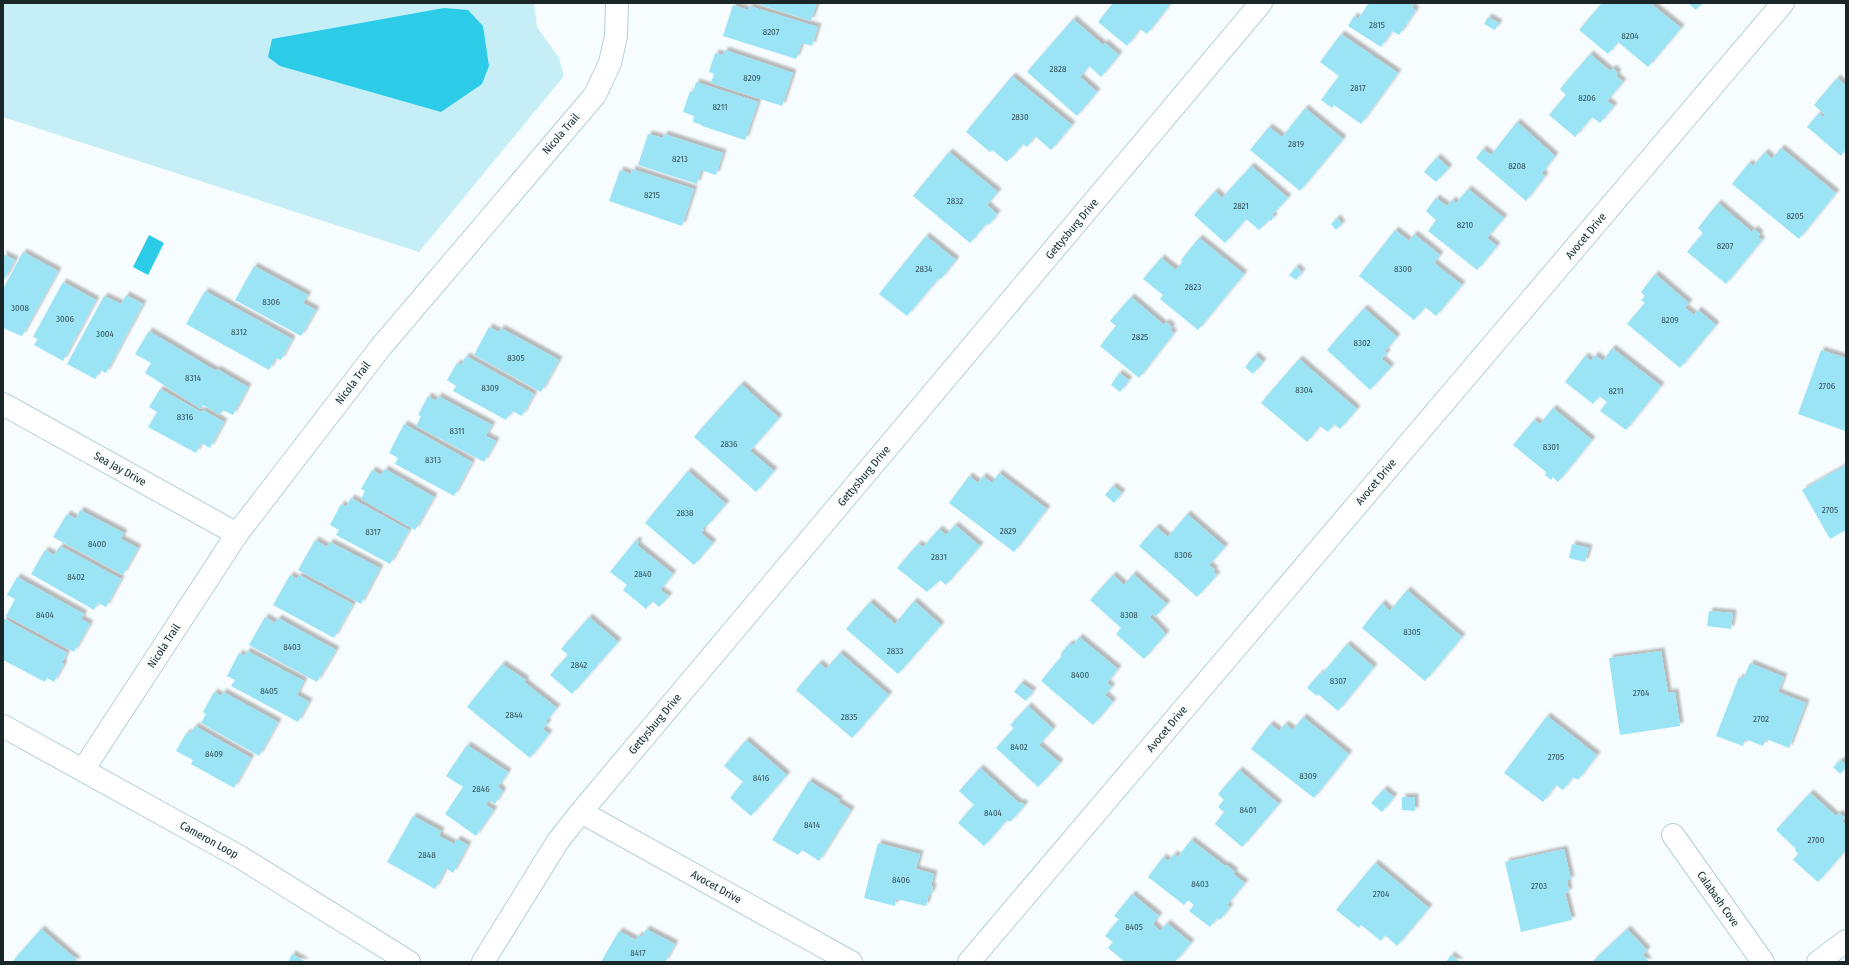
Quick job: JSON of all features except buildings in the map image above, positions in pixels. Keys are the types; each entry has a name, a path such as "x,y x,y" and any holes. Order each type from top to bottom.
{"street":[{"name":"Nicola Trail","path":"83,770 237,534 380,348 594,95 610,63 616,36 617,3"},
{"name":"Gettysburg Drive","path":"483,962 558,841 581,812 1261,3"},
{"name":"Avocet Drive","path":"969,962 1783,3"},
{"name":"Sea Jay Drive","path":"3,404 237,534"},
{"name":"Cameron Loop","path":"3,726 240,857 409,962"},
{"name":"Avocet Drive","path":"581,812 851,962"},
{"name":"Calabash Cove","path":"1673,835 1763,962"},
{"path":"1818,962 1846,941"}],"shaded area":[{"path":"3,3 534,3 537,27 559,58 564,76 419,252 3,117"}],"water":[{"path":"444,8 468,10 483,26 489,66 482,84 441,112 280,66 268,57 272,39"},
{"path":"149,235 164,243 148,275 133,267"}]}
